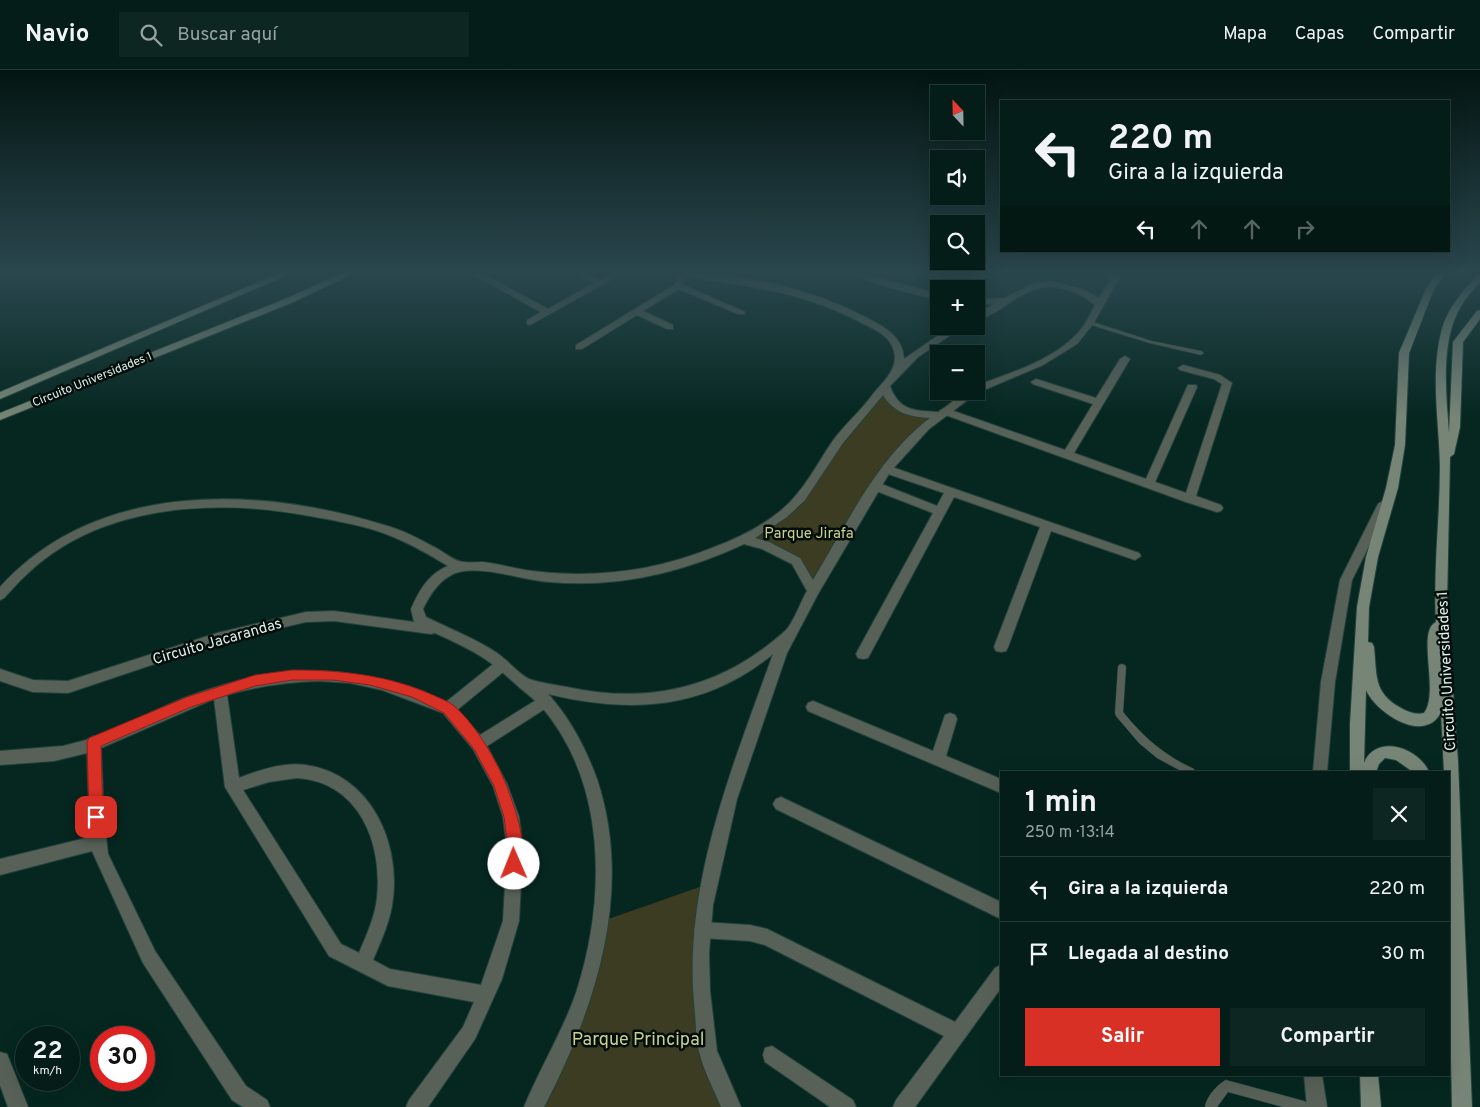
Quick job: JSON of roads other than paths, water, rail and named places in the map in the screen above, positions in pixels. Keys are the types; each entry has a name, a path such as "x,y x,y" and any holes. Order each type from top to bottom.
{"main road":[{"name":"Circuito Universidades 1","path":"0,396 175,321"},
{"name":"Circuito Universidades 1","path":"0,416 236,321"},
{"path":"1357,771 1357,724 1363,607 1372,557 1392,488 1400,445 1404,353 1415,321"},
{"name":"Circuito Universidades 1","path":"1450,321 1440,371 1446,466 1441,606 1451,761 1462,1107"},
{"path":"1446,466 1455,427 1458,342 1473,321"},
{"path":"1363,607 1371,688 1374,695 1380,703 1398,715 1419,720 1433,714 1435,708 1437,694 1434,644 1441,606"},
{"path":"1368,771 1371,760 1383,752 1404,756 1414,762 1421,771"},
{"path":"1450,939 1456,965"},
{"path":"1369,1076 1371,1107"}],"street":[{"path":"579,347 621,321"},
{"path":"659,321 670,326"},
{"path":"867,321 894,340 901,356 898,371"},
{"path":"985,387 1031,367 1075,342 1090,323"},
{"name":"Circuito Jacarandas","path":"534,1107 573,1024 589,978 600,922 604,867 604,840 597,802 588,771 573,739 546,701 488,654 420,620 417,609 424,594 436,579 448,570 460,567 480,566 530,576 562,579 639,574 678,566 743,540 794,504 812,484 837,444 898,371 927,346 945,335"},
{"path":"1068,455 1125,358"},
{"path":"1183,368 1217,377 1227,383 1190,499"},
{"path":"1036,382 1098,402"},
{"path":"885,386 888,399 912,414 942,413 1068,455 1216,508"},
{"path":"1148,484 1192,387"},
{"path":"731,1107 708,1051 700,991 702,930 705,904 729,799 780,653 814,590 886,468 925,427 962,400"},
{"path":"886,468 1135,556"},
{"path":"875,486 940,511"},
{"path":"1320,771 1328,682 1346,580 1392,488"},
{"path":"863,654 951,491"},
{"name":"Circuito Jacarandas","path":"0,595 30,562 76,534 143,512 204,503 228,502 283,507 359,522 402,535 460,567"},
{"path":"1001,647 1047,525"},
{"path":"743,540 765,545 796,561 814,590"},
{"name":"Circuito Jacarandas","path":"0,675 20,685 43,688 68,687 217,638 306,616 342,617 440,630"},
{"name":"Circuito Jacarandas","path":"524,684 587,697 628,701 673,696 708,687 742,670 791,632"},
{"path":"448,709 502,665"},
{"path":"0,758 36,756 72,750 220,691 255,680 292,675 333,675 370,680 414,693 448,709 478,744 500,784 511,817 515,848 511,922 486,995 469,1033 416,1107"},
{"path":"220,691 233,787 335,950 388,977 486,995"},
{"path":"478,744 546,701"},
{"path":"813,707 1000,786"},
{"path":"938,760 950,719"},
{"path":"94,742 96,817 100,855 149,957 239,1093 260,1107"},
{"path":"233,787 272,773 308,772 336,781 358,800 377,828 385,865 385,898 375,934 363,964"},
{"path":"781,804 1000,911"},
{"path":"0,867 99,842"},
{"path":"702,930 750,932 767,937 958,1033"},
{"path":"903,1107 1000,975"},
{"path":"772,1055 846,1107"},
{"path":"0,1060 18,1107"},
{"path":"1313,1076 1317,1107"}],"lane":[{"path":"1090,323 1151,342 1201,353"},
{"path":"1122,667 1119,713 1156,754 1189,771"},
{"path":"1211,1107 1211,1104 1226,1086 1304,1107"}],"park label":[{"name":"Parque Jirafa","path":"809,533"},
{"name":"Parque Principal","path":"638,1039"}]}
